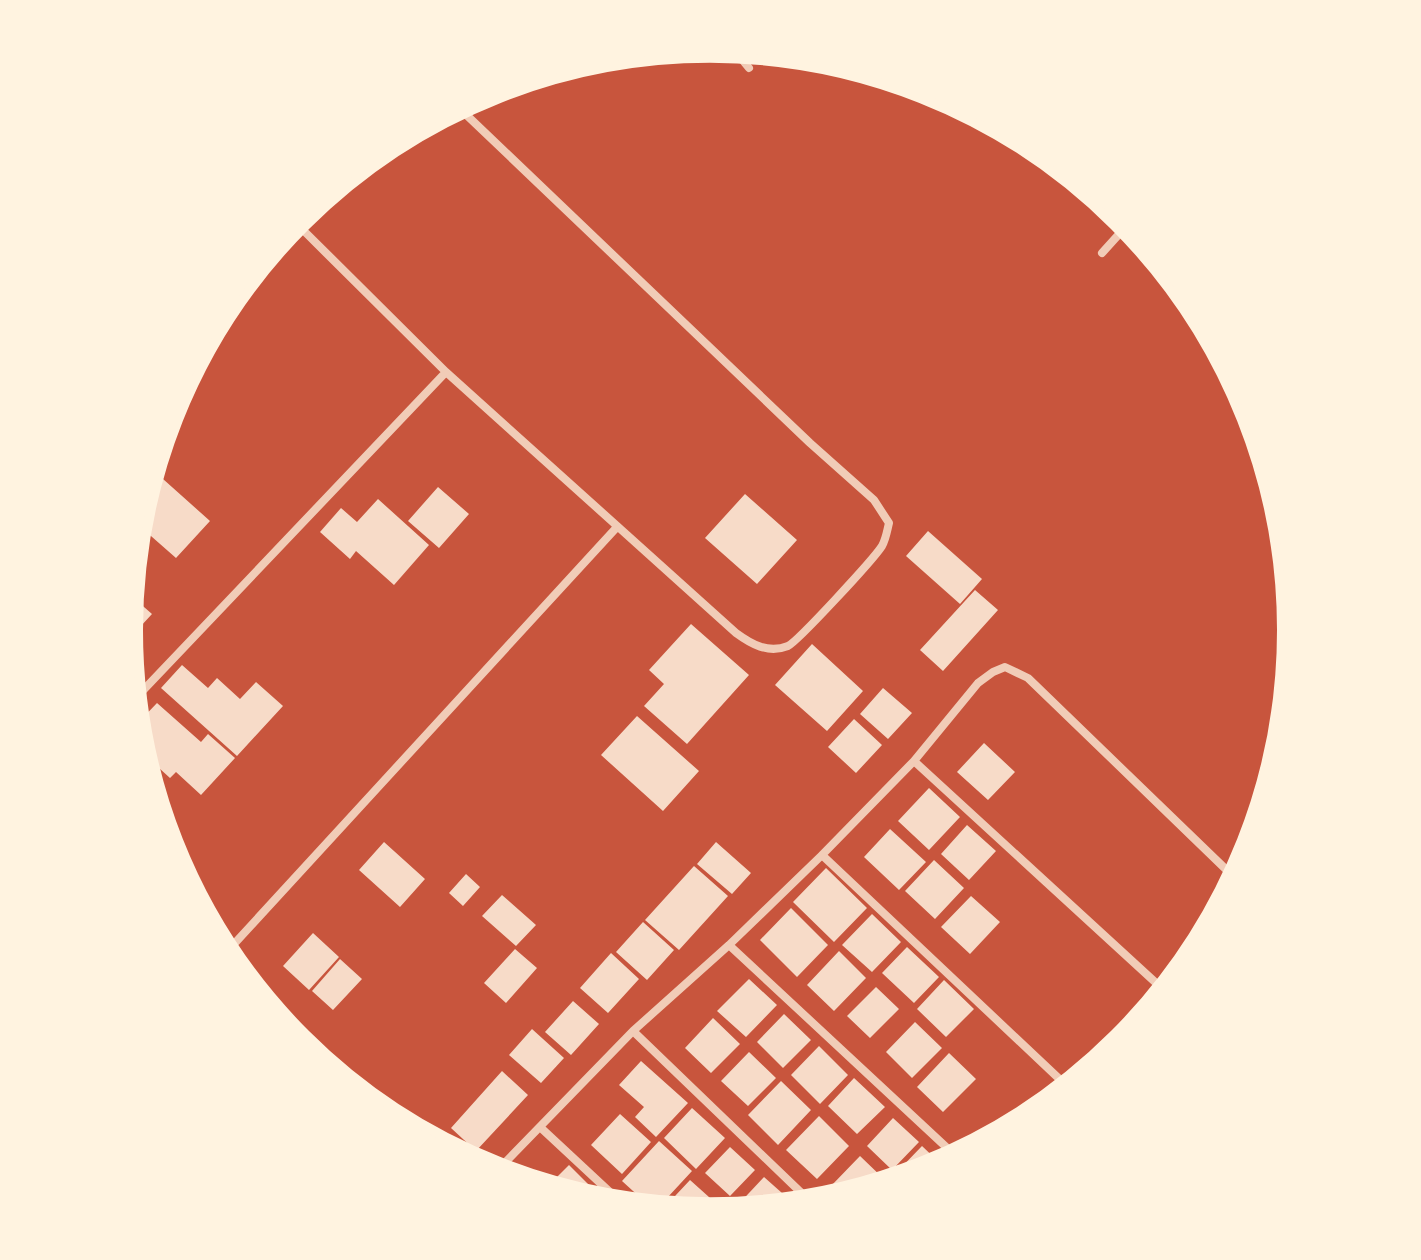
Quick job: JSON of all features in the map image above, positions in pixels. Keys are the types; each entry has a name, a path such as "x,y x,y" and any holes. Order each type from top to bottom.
{"street":[{"path":"741,59 749,68"},
{"path":"302,230 446,372 736,633 751,644 770,649 790,645 872,560 884,543 889,523 874,500 810,443 465,114"},
{"path":"1102,253 1121,232"},
{"path":"142,692 446,372"},
{"path":"233,945 617,527"},
{"path":"505,1163 633,1031 729,945 822,855 914,761 978,683 1005,667 1028,678 1229,872"},
{"path":"914,761 1158,985"},
{"path":"822,855 1062,1081"},
{"path":"729,945 949,1149"},
{"path":"633,1031 803,1194"},
{"path":"540,1127 611,1193"}],"building":[{"path":"163,479 210,521 176,558 147,532 157,485"},
{"path":"438,487 469,514 439,548 408,521"},
{"path":"745,494 797,540 757,584 705,538"},
{"path":"378,499 429,545 394,585 356,551 350,559 320,532 341,508 357,522"},
{"path":"928,531 982,579 960,604 906,556"},
{"path":"975,590 998,610 943,671 920,650"},
{"path":"139,603 152,614 138,629"},
{"path":"691,624 749,675 687,744 644,706 664,684 649,670"},
{"path":"812,644 863,691 827,731 775,685"},
{"path":"182,665 208,688 217,678 240,699 256,682 283,706 237,756 161,688"},
{"path":"883,688 912,713 888,739 860,714"},
{"path":"157,703 201,742 208,734 235,758 201,795 176,772 170,778 154,764 145,716"},
{"path":"637,716 699,771 663,811 601,755"},
{"path":"854,719 882,745 856,773 828,747"},
{"path":"984,743 1015,772 988,800 957,772"},
{"path":"929,788 960,817 929,850 898,821"},
{"path":"967,825 996,851 969,880 941,854"},
{"path":"890,829 926,862 899,890 864,857"},
{"path":"384,842 425,879 400,907 359,870"},
{"path":"716,842 751,873 732,894 697,864"},
{"path":"934,860 964,888 935,919 905,891"},
{"path":"694,866 728,896 679,950 645,920"},
{"path":"826,868 867,908 834,942 793,902"},
{"path":"466,874 480,887 463,906 449,893"},
{"path":"502,895 536,925 516,946 482,916"},
{"path":"971,896 1000,922 970,954 941,927"},
{"path":"791,908 828,945 797,977 760,940"},
{"path":"872,914 901,942 872,972 842,945"},
{"path":"643,922 674,950 647,980 616,952"},
{"path":"313,933 339,957 309,990 283,966"},
{"path":"907,947 939,977 914,1003 882,973"},
{"path":"515,949 537,968 506,1003 484,983"},
{"path":"839,951 866,978 834,1011 807,985"},
{"path":"611,953 639,979 608,1013 580,988"},
{"path":"340,959 362,979 333,1010 312,991"},
{"path":"749,979 777,1005 746,1037 717,1011"},
{"path":"944,980 974,1009 946,1037 917,1009"},
{"path":"876,987 899,1009 870,1038 847,1016"},
{"path":"573,1001 599,1024 571,1055 545,1032"},
{"path":"784,1014 811,1040 783,1068 757,1042"},
{"path":"713,1018 740,1044 711,1073 685,1048"},
{"path":"915,1022 942,1048 912,1078 886,1052"},
{"path":"532,1029 564,1058 541,1083 509,1055"},
{"path":"819,1046 848,1075 820,1104 791,1075"},
{"path":"749,1052 776,1078 748,1106 721,1081"},
{"path":"949,1053 976,1079 943,1112 917,1087"},
{"path":"641,1061 688,1103 656,1137 635,1117 644,1107 619,1085"},
{"path":"502,1071 528,1095 476,1151 451,1128"},
{"path":"854,1078 885,1107 857,1134 828,1106"},
{"path":"781,1081 811,1110 778,1145 748,1115"},
{"path":"692,1108 725,1138 696,1169 664,1138"},
{"path":"620,1114 651,1142 622,1174 591,1145"},
{"path":"819,1116 849,1146 817,1179 786,1150"},
{"path":"893,1118 919,1142 892,1170 867,1146"},
{"path":"659,1141 692,1171 665,1200 640,1197 622,1181"},
{"path":"922,1146 933,1156 929,1158 899,1170"},
{"path":"730,1147 755,1170 730,1196 705,1173"},
{"path":"860,1156 881,1176 834,1189 831,1186"},
{"path":"569,1165 594,1190 562,1183 554,1180"},
{"path":"764,1177 786,1197 748,1201 741,1201"},
{"path":"690,1180 714,1202 710,1202 671,1201"}]}
